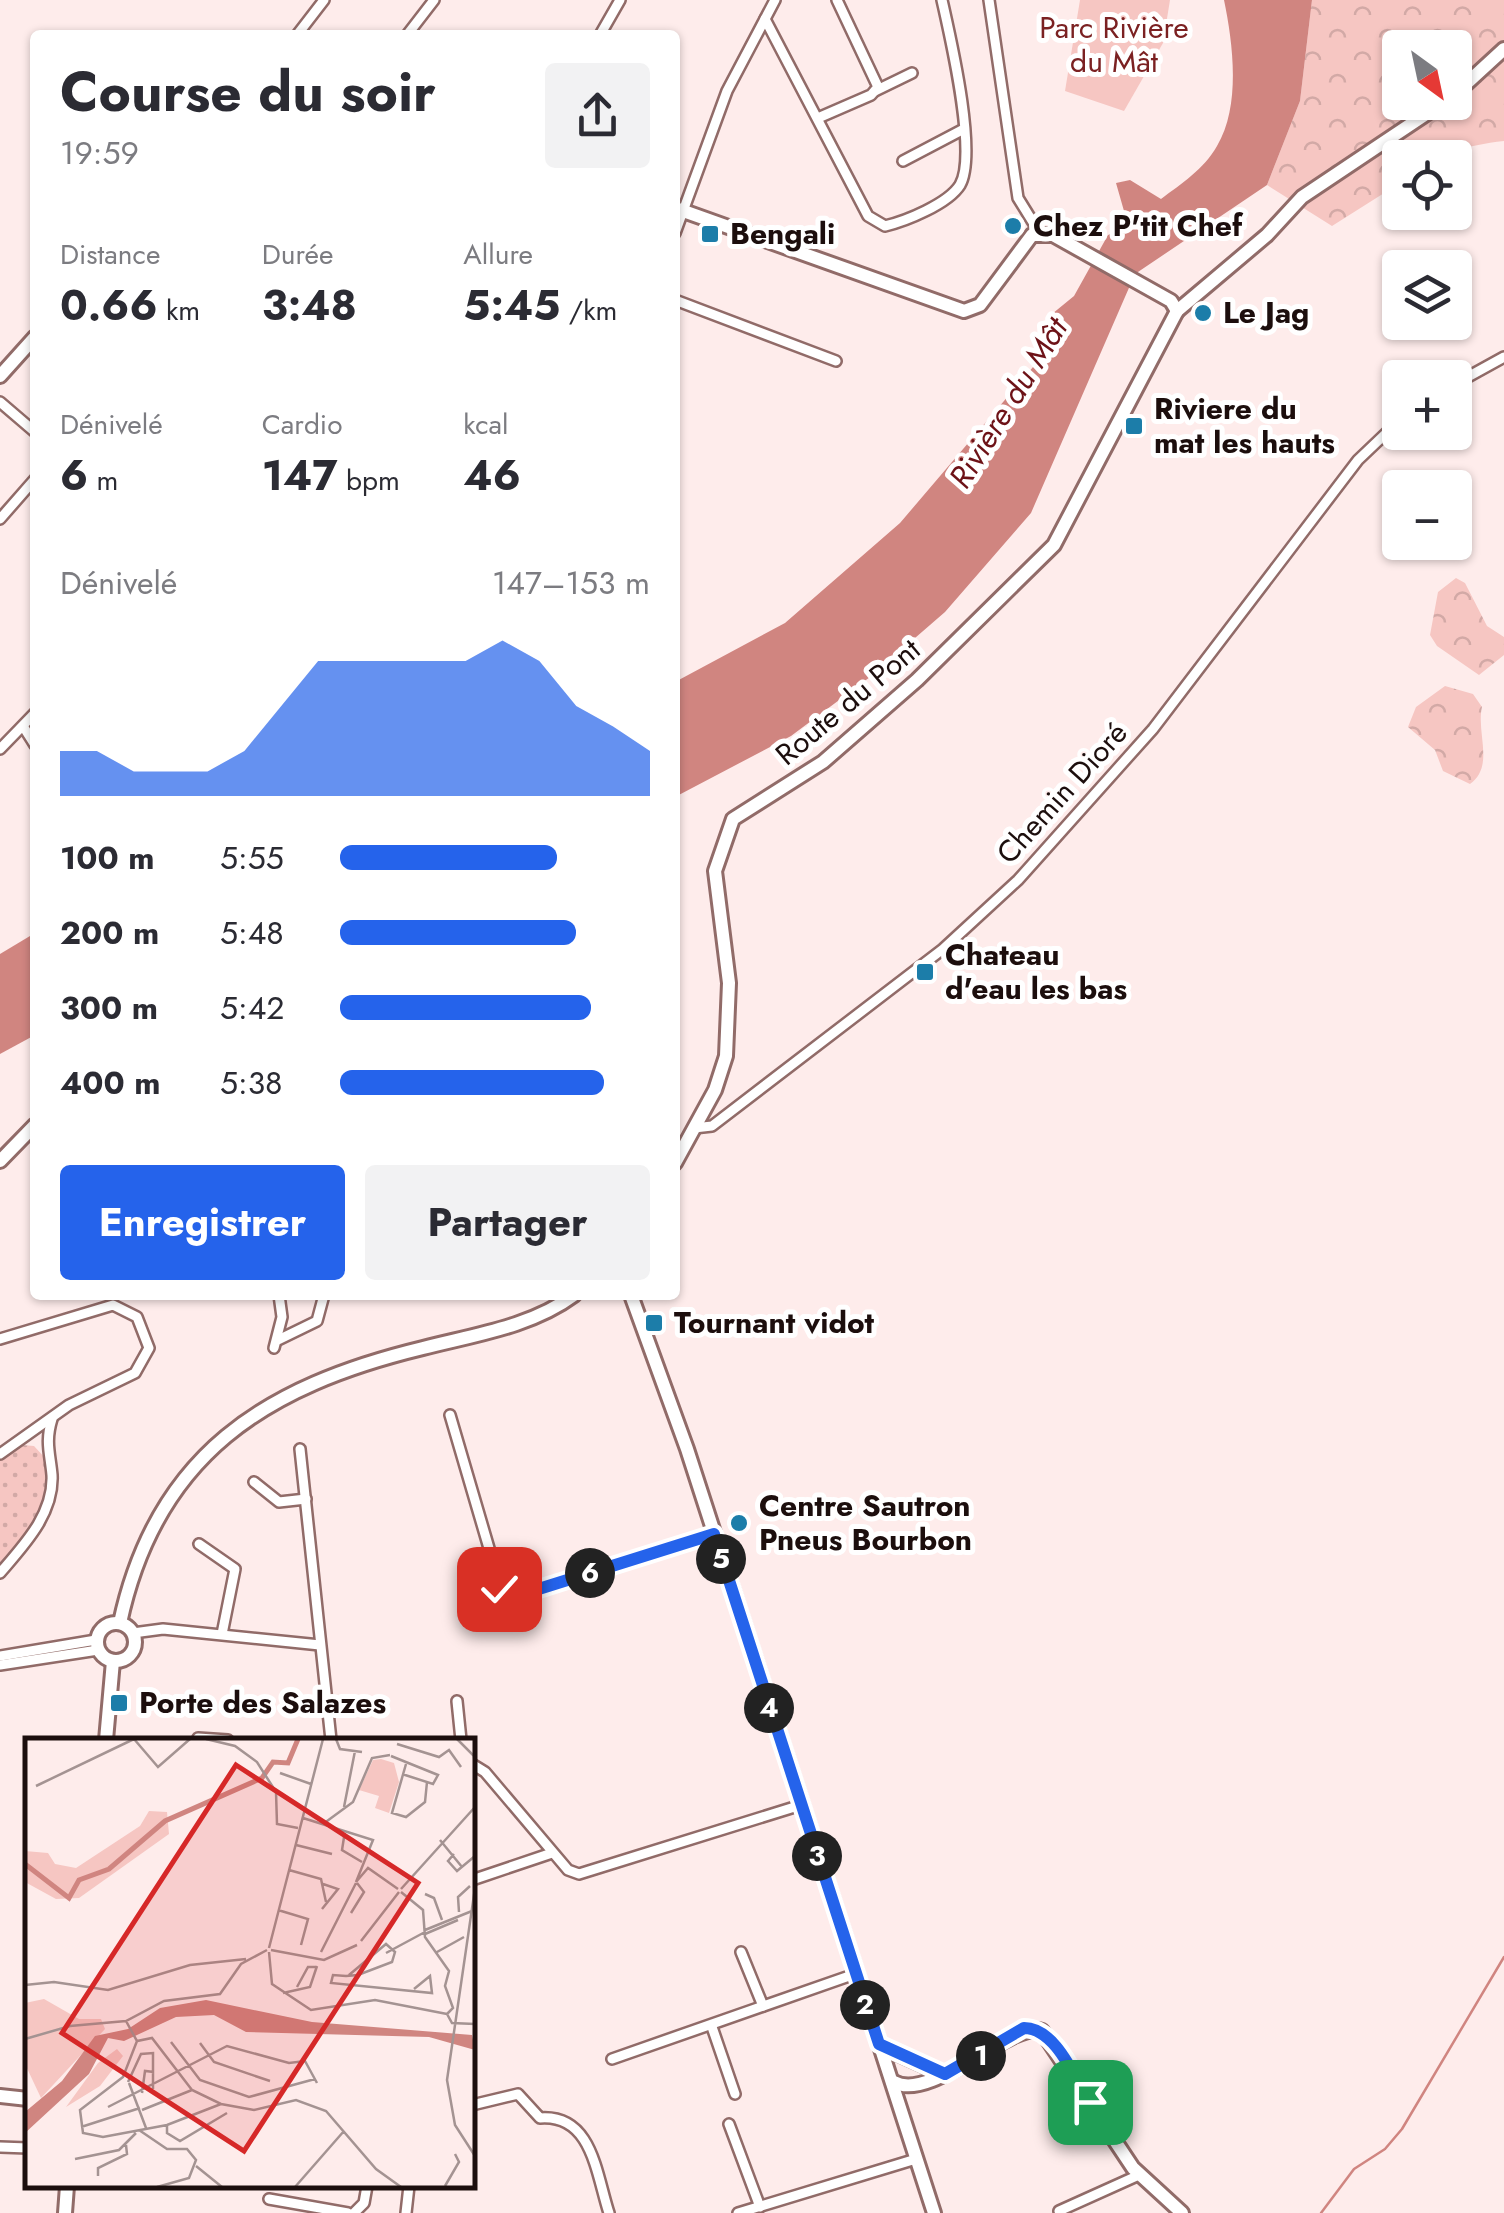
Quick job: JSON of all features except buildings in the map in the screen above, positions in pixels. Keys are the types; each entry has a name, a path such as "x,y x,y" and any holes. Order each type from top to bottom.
{"main road":[{"path":"1472,79 1504,50"},
{"path":"681,210 964,311 980,305 1038,232 1064,241 1174,306 1302,198 1417,120"},
{"name":"Route du Pont","path":"680,1154 722,1076 729,1036 728,983 715,870 733,819 824,762 917,680 1054,544 1174,306"},
{"path":"0,376 30,343"},
{"path":"0,1161 30,1130"},
{"path":"120,1623 141,1554 163,1510 201,1460 257,1412 315,1379 500,1328 565,1300"},
{"path":"633,1300 651,1342 934,2213"},
{"path":"120,1623 133,1633 133,1650 113,1661 97,1645 107,1624 120,1623"},
{"path":"106,1738 113,1661"},
{"path":"892,2075 913,2084 945,2074 1024,2028 1042,2031 1139,2175 1182,2213"},
{"path":"879,2044 919,2066 945,2074"},
{"path":"892,2075 904,2056"},
{"path":"901,2104 919,2066"},
{"path":"0,2096 25,2098"},
{"path":"65,2213 67,2188"}],"street":[{"path":"301,30 324,0"},
{"path":"411,30 434,0"},
{"path":"603,30 620,0"},
{"path":"681,210 727,91 775,0"},
{"path":"837,0 877,82 876,92"},
{"path":"765,19 868,216 886,226 959,186 964,174 961,83 942,0"},
{"path":"989,0 1018,198 1038,232"},
{"path":"818,118 912,73"},
{"path":"902,162 962,130"},
{"path":"680,302 836,361"},
{"path":"1472,375 1504,357"},
{"path":"0,402 30,428"},
{"name":"Chemin Dioré","path":"694,1128 712,1126 943,948 1018,880 1153,728 1358,460 1382,437"},
{"path":"0,519 30,485"},
{"path":"0,749 30,718"},
{"path":"23,726 30,737"},
{"path":"280,1300 282,1317 276,1344 317,1321 323,1300"},
{"path":"0,1340 101,1306 126,1308 144,1326 149,1348 135,1373 52,1417 0,1454"},
{"path":"450,1414 503,1596 510,1598 714,1534"},
{"path":"0,1573 32,1536 45,1510 52,1473 45,1450 52,1417"},
{"path":"20,1440 45,1450"},
{"path":"300,1449 331,1738"},
{"path":"254,1482 268,1498 279,1502 306,1499"},
{"path":"198,1544 235,1568 222,1634"},
{"path":"133,1633 144,1628 320,1645"},
{"path":"0,1656 97,1645"},
{"path":"0,1665 97,1645"},
{"path":"457,1701 461,1738"},
{"path":"475,1766 486,1772 568,1870 580,1874 801,1805"},
{"path":"475,1879 552,1853"},
{"path":"741,1952 763,2006"},
{"path":"612,2059 855,1974"},
{"path":"712,2026 736,2094"},
{"path":"475,2104 518,2094 540,2118 568,2120 582,2132 608,2213"},
{"path":"729,2124 760,2207"},
{"path":"0,2147 25,2148"},
{"path":"738,2213 760,2207 776,2208 916,2160"},
{"path":"1059,2212 1139,2175"},
{"path":"269,2198 351,2213 364,2203 367,2188"},
{"path":"406,2213 409,2188"}],"green space":[{"name":"Parc Rivière du Mât","path":"1080,0 1170,0 1163,43 1124,111 1065,91"},
{"path":"1312,0 1504,0 1504,141 1472,146 1472,140 1382,140 1382,194 1332,226 1267,185 1300,101"},
{"path":"1456,578 1465,583 1487,626 1504,637 1504,655 1479,675 1437,646 1430,635 1438,592"},
{"path":"1445,686 1473,694 1482,707 1482,768 1470,784 1443,771 1435,750 1408,727 1416,707"},
{"path":"22,1445 34,1446 46,1459 46,1490 36,1518 0,1567 0,1458"}],"water":[{"name":"Rivière du Mât","path":"1224,0 1312,0 1300,101 1267,185 1135,274 1031,513 945,612 870,677 791,736 680,794 680,679 785,623 900,523 1050,347 1055,337 1052,314 1074,296 1108,235 1121,229 1126,218 1116,183 1130,180 1161,199 1212,154 1225,130 1232,94 1230,35"},
{"path":"30,936 30,1038 0,1054 0,954"}],"waterway":[{"path":"1321,2213 1354,2169 1385,2149 1402,2129 1504,1957"}],"place":[{"name":"Chez P'tit Chef","path":"1013,226"},
{"name":"Bengali","path":"710,234"},
{"name":"Le Jag","path":"1203,313"},
{"name":"Riviere du mat les hauts","path":"1134,426"},
{"name":"Chateau d'eau les bas","path":"925,972"},
{"name":"Tournant vidot","path":"654,1323"},
{"name":"Centre Sautron Pneus Bourbon","path":"739,1523"},
{"name":"Porte des Salazes","path":"119,1703"}],"route":[{"path":"499,1589 510,1598 714,1534 877,2041 893,2054 945,2074 1024,2028 1034,2028 1048,2037 1090,2102"}]}
